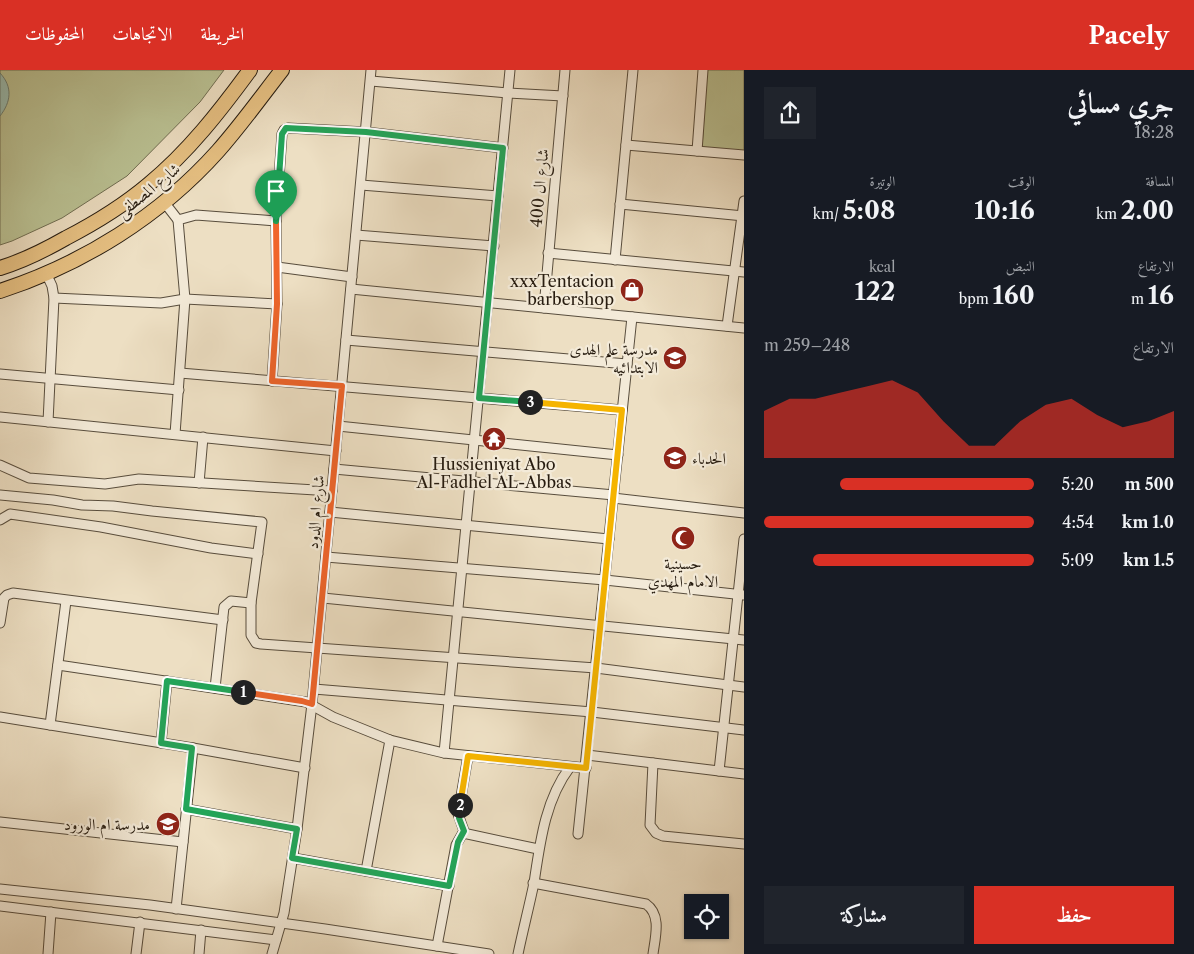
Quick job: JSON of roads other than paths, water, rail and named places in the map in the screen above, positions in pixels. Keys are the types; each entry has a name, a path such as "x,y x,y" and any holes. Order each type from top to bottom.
{"highway":[{"name":"شارع المصطفى","path":"0,268 34,254 89,226 120,207 150,184 199,134 250,70"},
{"name":"شارع المصطفى","path":"0,291 46,273 103,245 134,225 164,202 193,177 218,150 282,70"}],"street":[{"name":"شارع ام الدود","path":"275,954 297,829 314,689 372,70"},
{"path":"444,753 510,70"},
{"name":"شارع ال 400","path":"544,308 565,70"},
{"path":"615,260 633,70 624,70"},
{"path":"697,151 702,70"},
{"path":"370,80 562,96"},
{"path":"272,381 277,304 276,221 282,134 284,130 366,132 503,148"},
{"path":"626,145 744,155"},
{"path":"361,185 498,196"},
{"path":"727,326 739,271 744,200"},
{"path":"164,202 178,220 185,299 175,434"},
{"path":"620,204 743,215"},
{"path":"178,220 196,215 276,221"},
{"path":"356,235 494,246"},
{"path":"548,254 739,271"},
{"path":"277,267 352,277"},
{"path":"46,273 52,286 54,298 48,422"},
{"path":"351,289 744,328"},
{"path":"54,298 161,303 185,299 277,304"},
{"path":"578,834 632,317"},
{"path":"346,340 627,364"},
{"path":"180,373 622,410"},
{"path":"0,374 179,390"},
{"path":"0,417 336,451"},
{"path":"338,426 618,455"},
{"path":"199,483 203,437"},
{"path":"0,465 29,478 105,484 139,479 332,491"},
{"path":"334,469 613,497 744,513"},
{"path":"0,495 82,505 113,506 262,522 251,603 251,635 256,643 596,668 744,687"},
{"path":"330,512 609,539"},
{"path":"0,520 10,514 101,527 211,548 258,554"},
{"path":"718,770 733,639 741,594 744,540"},
{"path":"326,556 605,580 741,594"},
{"path":"0,623 4,598 10,593 223,620"},
{"path":"322,598 744,640"},
{"path":"50,725 66,601"},
{"path":"215,688 224,607 229,602 251,603"},
{"path":"58,664 302,701 312,704 333,717 390,740 444,753 586,768"},
{"path":"161,743 167,681"},
{"path":"314,689 592,712 744,730"},
{"path":"0,716 305,768"},
{"path":"366,871 390,740"},
{"path":"176,909 192,748"},
{"path":"587,755 744,774"},
{"path":"437,946 458,842 464,829 458,814 468,756"},
{"path":"653,763 650,825 653,831 663,836 744,844"},
{"path":"518,954 533,884 538,849 555,790 570,767"},
{"path":"186,809 297,829"},
{"path":"0,822 183,842"},
{"path":"463,833 538,849"},
{"path":"292,858 449,886"},
{"path":"533,884 646,904 652,908 655,916 656,927 653,954"},
{"path":"0,889 176,909 489,954"},
{"path":"0,906 276,940"},
{"path":"48,954 51,912"},
{"path":"136,954 140,922"},
{"path":"199,954 201,930"}],"water":[{"path":"0,73 7,84 9,94 4,111 0,116"}],"place":[{"name":"xxxTentacion barbershop","path":"632,290"},
{"name":"مدرسة علم الهدى الابتدائيه","path":"675,358"},
{"name":"Hussieniyat Abo Al-Fadhel AL-Abbas","path":"494,439"},
{"name":"الحدباء","path":"675,458"},
{"name":"حسينية الامام المهدي","path":"683,538"},
{"name":"مدرسة ام الورود","path":"168,824"}]}
